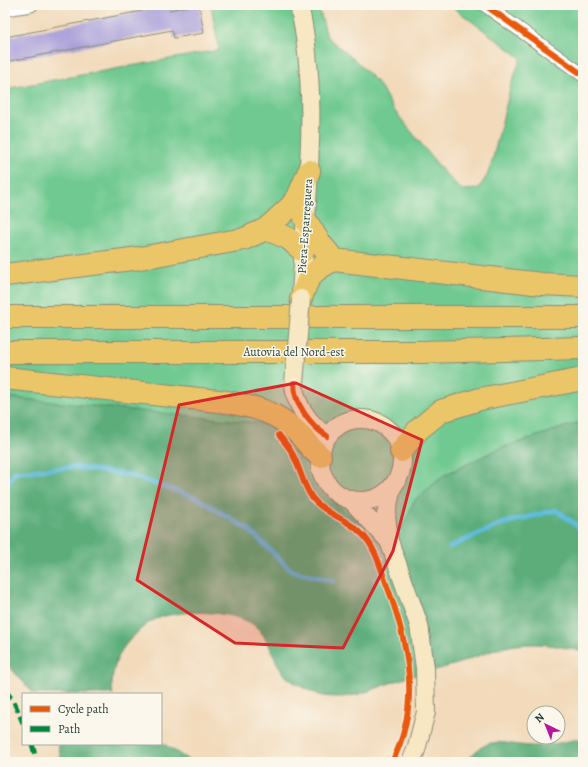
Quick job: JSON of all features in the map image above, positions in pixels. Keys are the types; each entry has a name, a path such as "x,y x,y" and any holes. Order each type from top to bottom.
{"highway":[{"path":"5,275 140,258 244,239 266,229 290,207 298,197 309,171"},
{"path":"305,219 320,243 334,260"},
{"path":"266,229 288,238 303,251"},
{"path":"301,289 317,268 334,260 542,284 583,286"},
{"path":"5,317 583,317"},
{"name":"Autovia del Nord-est","path":"5,352 420,352 583,348"},
{"path":"5,378 220,401 247,406 266,411 282,419 309,447 320,456"},
{"path":"401,451 418,430 441,411 480,399 583,379"}],"main road":[{"name":"Piera-Esparreguera","path":"299,5 309,66 310,136 309,171 294,383 296,398 304,412 320,431 327,436"},
{"path":"392,487 378,497 366,501 351,500 332,490 324,480 320,468 322,446 327,436 337,426 349,420 363,419 376,422 387,428 396,439 401,451 402,466 392,487 386,516 389,542 419,625 426,668 426,712 416,750 411,762"},
{"path":"351,500 389,542"}],"street":[{"path":"5,9 31,5"},
{"path":"485,5 583,75"}],"highlighted area":[{"path":"296,383 422,440 393,551 343,648 235,643 137,580 179,405"}],"green space":[{"path":"211,5 318,5 327,37 356,61 378,83 394,110 442,170 462,190 478,189 487,176 492,162 511,85 521,58 450,5 583,5 583,421 498,449 443,476 414,501 402,529 373,537 358,520 346,513 320,490 312,474 17,398 5,397 5,89 219,50"},
{"path":"5,397 268,424 287,433 305,456 320,490 346,513 358,520 373,537 402,529 414,501 443,476 498,449 583,421 583,652 564,647 534,644 515,645 493,650 457,664 401,679 361,693 341,697 327,697 305,688 285,675 263,635 254,625 233,616 204,612 174,614 152,621 143,627 129,641 121,652 113,673 113,693 33,693 5,662"},
{"path":"583,738 583,762 466,762 475,752 483,746 491,743 498,742 525,746 537,746 566,745 566,742"},
{"path":"162,743 194,762 62,762 58,745 162,745"}],"building":[{"path":"199,5 204,33 174,38 172,30 5,62 5,37 168,6 169,10"}],"waterway":[{"path":"5,487 15,472 75,467 129,475 197,498 248,529 292,571 333,581"},
{"path":"450,547 501,524 556,510 583,530"}],"marked path":[{"path":"5,690 14,702 22,721"},
{"path":"32,745 37,762"}],"cycle path":[{"path":"485,5 583,75"},
{"path":"294,383 297,399 304,413 309,420 327,436"},
{"path":"279,435 292,452 307,489 313,499 325,510 354,527 368,541 376,556 394,605 405,650 409,695 407,718 401,740 392,762"}]}
